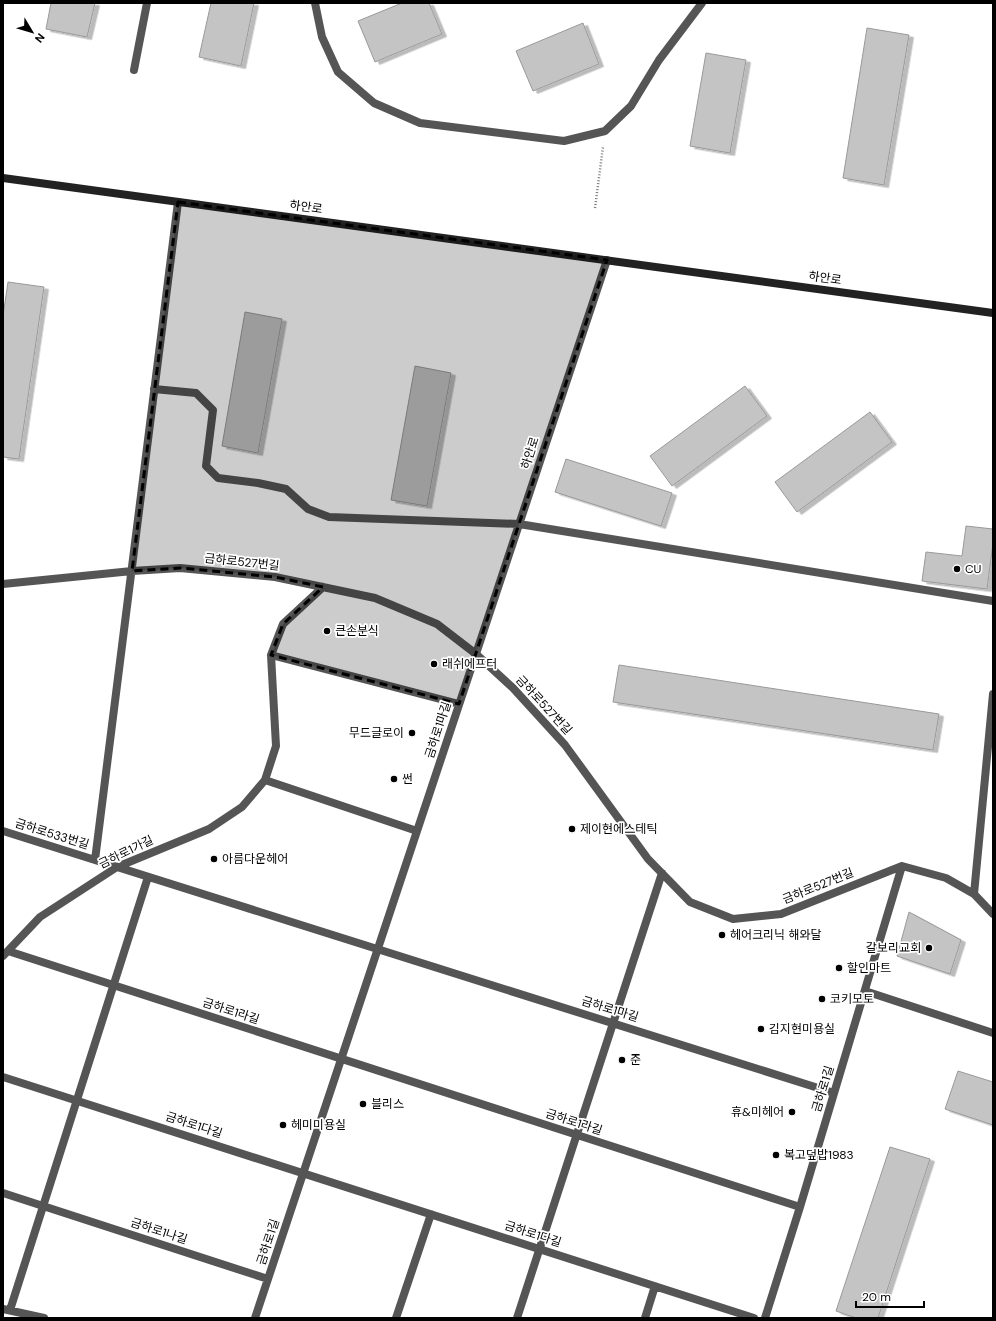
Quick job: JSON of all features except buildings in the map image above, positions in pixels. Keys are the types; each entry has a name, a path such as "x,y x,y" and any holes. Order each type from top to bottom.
{"main road":[{"name":"하안로","path":"3,178 993,313"}],"street":[{"path":"134,70 147,3"},
{"path":"315,3 322,37 338,72 374,103 420,123 564,141 605,131 630,106 660,60 702,3"},
{"path":"95,860 178,202"},
{"name":"하안로","path":"476,654 607,260"},
{"path":"154,389 196,393 213,410 206,466 218,478 258,483 286,489 308,509 329,517 519,524 993,601"},
{"name":"금하로527번길","path":"3,584 132,571 180,568 275,577 375,598 437,624 476,654 513,688 565,745 648,859 690,902 733,919 781,914 902,866"},
{"name":"금하로1가길","path":"5,953 40,916 117,867 209,829 242,807 265,780 276,746 271,655 283,624 323,587"},
{"name":"금하로1마길","path":"378,949 476,654"},
{"path":"271,655 459,704"},
{"path":"974,894 993,694"},
{"path":"265,780 417,831"},
{"name":"금하로533번길","path":"3,831 117,867"},
{"path":"902,866 946,878 974,894 993,914"},
{"name":"금하로1길","path":"765,1318 902,866"},
{"name":"금하로1마길","path":"117,867 834,1093"},
{"path":"517,1318 662,873"},
{"path":"44,1318 6,1310 43,1206 148,877"},
{"path":"304,1173 378,949"},
{"name":"금하로1라길","path":"5,953 113,986 800,1206"},
{"path":"865,991 993,1033"},
{"name":"금하로1다길","path":"3,1077 754,1318"},
{"name":"금하로1길","path":"255,1318 304,1173"},
{"name":"금하로1나길","path":"3,1193 268,1279"},
{"path":"396,1318 431,1214"},
{"path":"645,1318 655,1286"}],"path":[{"path":"595,208 605,131"}],"highlighted area":[{"path":"178,202 607,260 459,704 271,655 283,624 323,587 275,577 180,568 132,571"}],"place":[{"name":"CU","path":"957,569"},
{"name":"큰손분식","path":"327,631"},
{"name":"래쉬에프터","path":"434,664"},
{"name":"무드글로이","path":"412,733"},
{"name":"썬","path":"394,779"},
{"name":"제이현에스테틱","path":"572,829"},
{"name":"아름다운헤어","path":"214,859"},
{"name":"헤어크리닉 해와달","path":"722,935"},
{"name":"갈보리교회","path":"929,948"},
{"name":"할인마트","path":"839,968"},
{"name":"코키모토","path":"822,999"},
{"name":"김지현미용실","path":"761,1029"},
{"name":"준","path":"622,1060"},
{"name":"블리스","path":"363,1104"},
{"name":"휴&미헤어","path":"792,1112"},
{"name":"헤미미용실","path":"283,1125"},
{"name":"복고덮밥1983","path":"776,1155"}]}
